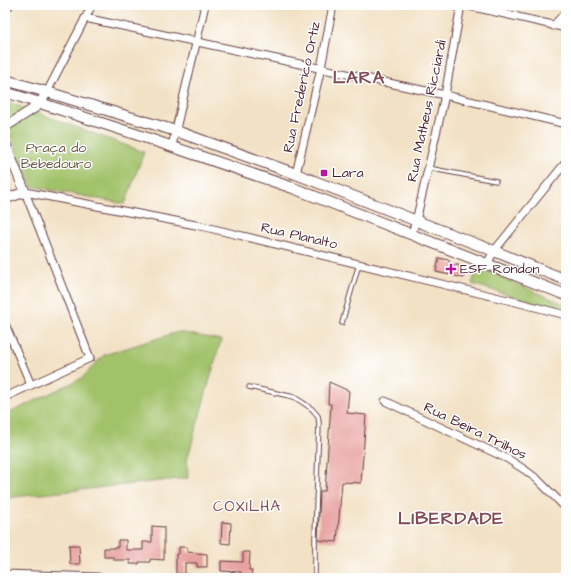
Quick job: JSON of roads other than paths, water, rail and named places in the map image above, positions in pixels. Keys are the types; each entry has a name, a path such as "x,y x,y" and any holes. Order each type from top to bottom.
{"main road":[{"path":"5,80 176,131 296,174 566,280"},
{"path":"5,92 172,146 292,188 566,295"}],"street":[{"path":"5,127 32,110 40,103 92,5"},
{"path":"172,146 205,5"},
{"name":"Rua Frederico Ortiz","path":"296,174 321,68 333,5"},
{"name":"Rua Matheus Ricciardi","path":"412,235 445,95 461,5"},
{"path":"465,5 566,28"},
{"path":"553,26 566,12"},
{"path":"85,18 445,95 566,124"},
{"path":"5,143 90,358 5,397"},
{"path":"487,264 494,251 566,162"},
{"path":"5,199 25,192"},
{"name":"Rua Planalto","path":"25,192 201,226 566,315"},
{"path":"5,324 31,386"},
{"name":"Rua Beira Trilhos","path":"385,401 508,459 537,479 566,508"},
{"path":"5,575 98,578"}],"lane":[{"path":"428,168 496,181"},
{"path":"342,323 359,264"},
{"path":"249,387 294,397 312,409 318,416 315,578"}],"place":[{"name":"Lara","path":"324,173"},
{"name":"ESF Rondon","path":"451,269"}],"district":[{"name":"LARA","path":"359,77"},
{"name":"COXILHA","path":"247,506"},
{"name":"LIBERDADE","path":"451,518"}],"park label":[{"name":"Praça do Bebedouro","path":"56,156"}]}
